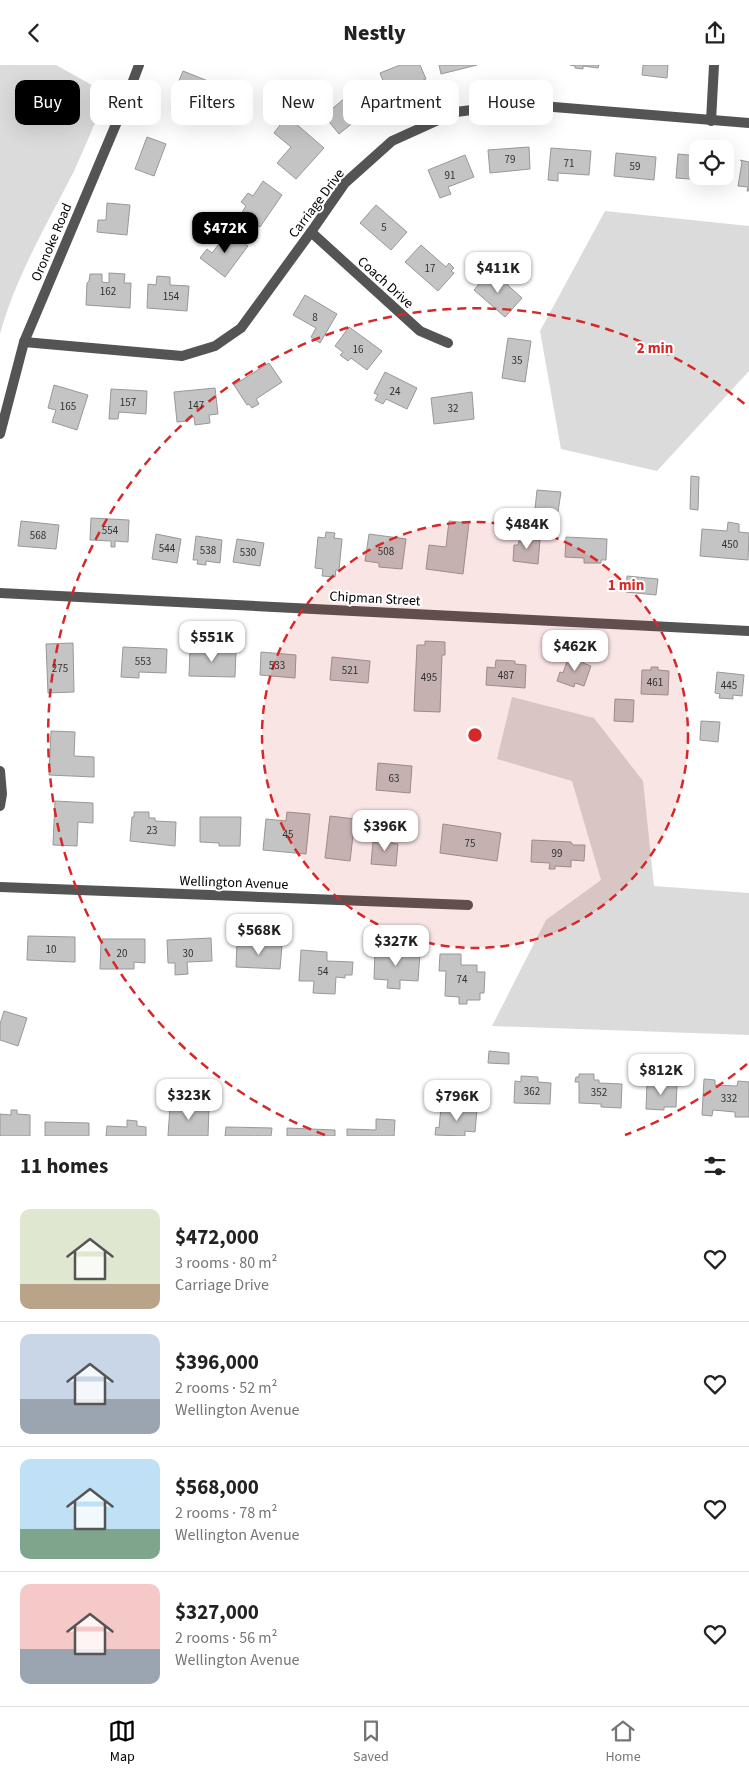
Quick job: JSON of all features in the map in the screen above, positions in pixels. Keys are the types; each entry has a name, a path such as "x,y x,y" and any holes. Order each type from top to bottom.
{"street":[{"name":"Oronoke Road","path":"0,433 24,342 139,65"},
{"path":"711,121 714,65"},
{"name":"Carriage Drive","path":"24,342 182,356 215,346 241,328 345,183 392,141 456,112 517,104 749,123"},
{"name":"Coach Drive","path":"311,232 420,331 448,343"},
{"name":"Chipman Street","path":"0,593 749,631"},
{"path":"0,771 2,795 0,806"},
{"name":"Wellington Avenue","path":"0,887 468,905"}],"shaded area":[{"path":"0,65 56,65 90,84 90,125 94,125 74,171 23,271 0,334"},
{"path":"605,211 749,226 749,371 657,471 561,449 540,331"},
{"path":"512,697 594,718 643,781 654,886 749,893 749,1035 492,1026 546,920 601,880 572,781 497,759"}],"building":[{"path":"400,65 420,65 426,79 383,80 380,73"},
{"path":"439,65 477,65 441,74"},
{"path":"570,65 599,65 598,68 583,66 583,69"},
{"path":"643,65 668,65 667,78 642,75"},
{"path":"183,71 206,80 179,80"},
{"path":"343,100 343,125 350,125 339,134 332,125 333,108"},
{"path":"280,125 297,125 324,148 296,179 277,163 291,147 274,133"},
{"path":"147,137 166,144 154,176 135,169"},
{"path":"529,147 530,169 490,173 488,150"},
{"path":"551,148 591,151 589,175 558,173 558,181 548,180"},
{"path":"616,153 656,157 654,180 614,176"},
{"path":"678,154 689,155 689,179 676,178"},
{"path":"465,155 474,177 448,187 451,194 440,198 428,170"},
{"path":"740,160 749,162 749,191 747,191 748,187 738,186 742,162"},
{"path":"263,181 282,195 260,227 241,214 246,206 241,202 248,193 253,196"},
{"path":"107,203 130,205 127,235 97,232 98,220 106,220"},
{"path":"376,205 407,232 391,250 360,223"},
{"path":"228,232 248,246 225,277 200,258 207,249 212,253"},
{"path":"421,245 446,267 449,263 454,268 451,271 454,273 438,291 405,262"},
{"path":"491,270 522,298 505,317 474,290"},
{"path":"109,273 125,274 124,283 131,283 130,308 86,305 87,283 90,274 102,274 102,282 109,283"},
{"path":"157,276 170,277 170,285 189,286 187,311 147,308 148,284 156,285"},
{"path":"305,295 337,314 320,343 311,337 316,328 293,315"},
{"path":"349,327 382,351 367,370 351,358 348,361 340,355 343,352 335,346"},
{"path":"508,338 531,341 525,382 502,378"},
{"path":"269,363 282,382 256,399 259,404 252,408 249,404 247,405 234,385"},
{"path":"385,372 417,388 407,409 386,399 383,404 375,400 378,395 374,393"},
{"path":"54,385 88,395 77,430 52,422 56,410 48,408"},
{"path":"215,388 218,414 209,415 210,423 195,425 194,417 188,417 188,421 177,422 174,392"},
{"path":"111,389 147,391 146,414 119,412 118,419 109,419"},
{"path":"472,392 474,419 434,424 431,398"},
{"path":"691,476 699,477 698,510 690,509"},
{"path":"537,490 561,492 558,512 552,511 551,526 539,525 540,510 535,509"},
{"path":"91,518 129,520 128,542 115,541 115,547 111,547 111,541 90,540"},
{"path":"21,521 59,525 56,549 18,546"},
{"path":"449,521 469,523 463,574 426,569 429,545 446,547"},
{"path":"728,522 739,524 739,532 749,533 748,560 700,556 702,529 727,531"},
{"path":"326,532 335,533 334,538 342,539 339,570 336,570 335,577 322,576 323,569 315,568 318,537 325,538"},
{"path":"524,533 536,534 535,540 540,540 538,564 513,561 514,545 518,545 519,541 523,542"},
{"path":"156,534 181,539 177,563 152,559"},
{"path":"369,534 406,539 402,569 379,567 379,563 365,561"},
{"path":"196,536 222,540 220,563 206,561 206,565 197,564 198,560 193,560"},
{"path":"566,537 607,539 606,560 601,560 601,563 584,563 584,558 565,557"},
{"path":"237,539 264,543 260,566 233,562"},
{"path":"627,576 658,579 656,595 626,592"},
{"path":"425,641 445,642 445,655 442,655 440,712 414,711 417,645 425,645"},
{"path":"73,643 74,692 48,693 46,644"},
{"path":"123,647 167,649 166,673 139,672 139,678 121,677"},
{"path":"190,650 236,651 235,677 189,676"},
{"path":"261,652 296,655 295,678 260,675"},
{"path":"570,653 584,658 583,663 591,666 584,686 575,683 574,687 557,681 560,672 563,673"},
{"path":"332,657 370,661 368,683 330,680"},
{"path":"496,660 515,661 515,664 526,665 525,688 486,685 487,667 495,668"},
{"path":"651,667 658,667 658,670 669,671 668,695 641,694 642,670 651,670"},
{"path":"717,672 744,675 742,696 733,695 733,699 719,698 720,694 715,693"},
{"path":"615,699 634,700 633,722 614,721"},
{"path":"701,721 720,722 718,742 700,740"},
{"path":"51,731 75,732 74,756 94,757 94,777 49,775"},
{"path":"378,763 412,766 410,793 376,790"},
{"path":"55,801 93,803 93,823 78,822 77,846 53,845"},
{"path":"134,812 149,812 149,818 155,818 155,821 176,822 175,846 130,841"},
{"path":"287,812 310,814 306,854 263,850 266,819 286,821"},
{"path":"330,816 355,819 350,861 325,858"},
{"path":"200,817 241,817 240,846 219,846 219,843 200,842"},
{"path":"443,824 501,833 497,861 440,853"},
{"path":"379,835 393,836 392,843 398,844 396,866 371,864 373,842 378,843"},
{"path":"532,840 571,842 573,845 585,845 584,861 571,860 571,867 555,866 555,869 549,869 550,863 531,862"},
{"path":"28,936 75,937 75,962 27,960"},
{"path":"211,938 212,961 187,962 188,974 175,975 175,963 168,963 167,940"},
{"path":"102,939 145,939 145,963 134,962 134,969 100,969"},
{"path":"237,943 282,945 280,969 236,967"},
{"path":"301,950 327,952 327,961 353,962 352,975 345,975 345,978 336,977 335,994 313,993 314,981 299,981"},
{"path":"375,951 420,953 418,981 400,980 400,989 387,988 388,980 374,979"},
{"path":"440,954 461,954 461,965 477,965 477,972 485,972 484,993 480,993 480,1000 467,1000 467,1004 459,1004 459,997 445,996 446,971 439,971"},
{"path":"4,1011 27,1018 18,1046 0,1040 0,1024"},
{"path":"489,1051 509,1053 509,1064 488,1063"},
{"path":"579,1074 594,1074 594,1080 599,1080 599,1083 622,1084 621,1108 601,1107 601,1104 579,1103 579,1082 575,1082"},
{"path":"521,1076 538,1077 538,1082 551,1083 550,1104 514,1103 515,1081 521,1082"},
{"path":"704,1079 715,1080 715,1085 737,1086 738,1081 749,1082 749,1117 735,1117 735,1112 713,1110 712,1116 702,1115"},
{"path":"647,1083 677,1084 676,1107 664,1107 664,1110 646,1109"},
{"path":"170,1106 209,1107 208,1136 168,1136"},
{"path":"441,1107 477,1109 475,1132 465,1131 465,1136 435,1135 436,1127 439,1128"},
{"path":"11,1110 17,1110 17,1114 30,1115 30,1136 0,1136 0,1114 11,1115"},
{"path":"376,1119 395,1120 394,1136 347,1136 347,1129 376,1130"},
{"path":"127,1120 137,1121 137,1126 146,1127 146,1136 106,1136 107,1126 127,1127"},
{"path":"45,1122 89,1123 89,1136 45,1136"},
{"path":"226,1127 272,1128 271,1136 225,1136"},
{"path":"287,1128 335,1130 335,1136 287,1136"}]}
